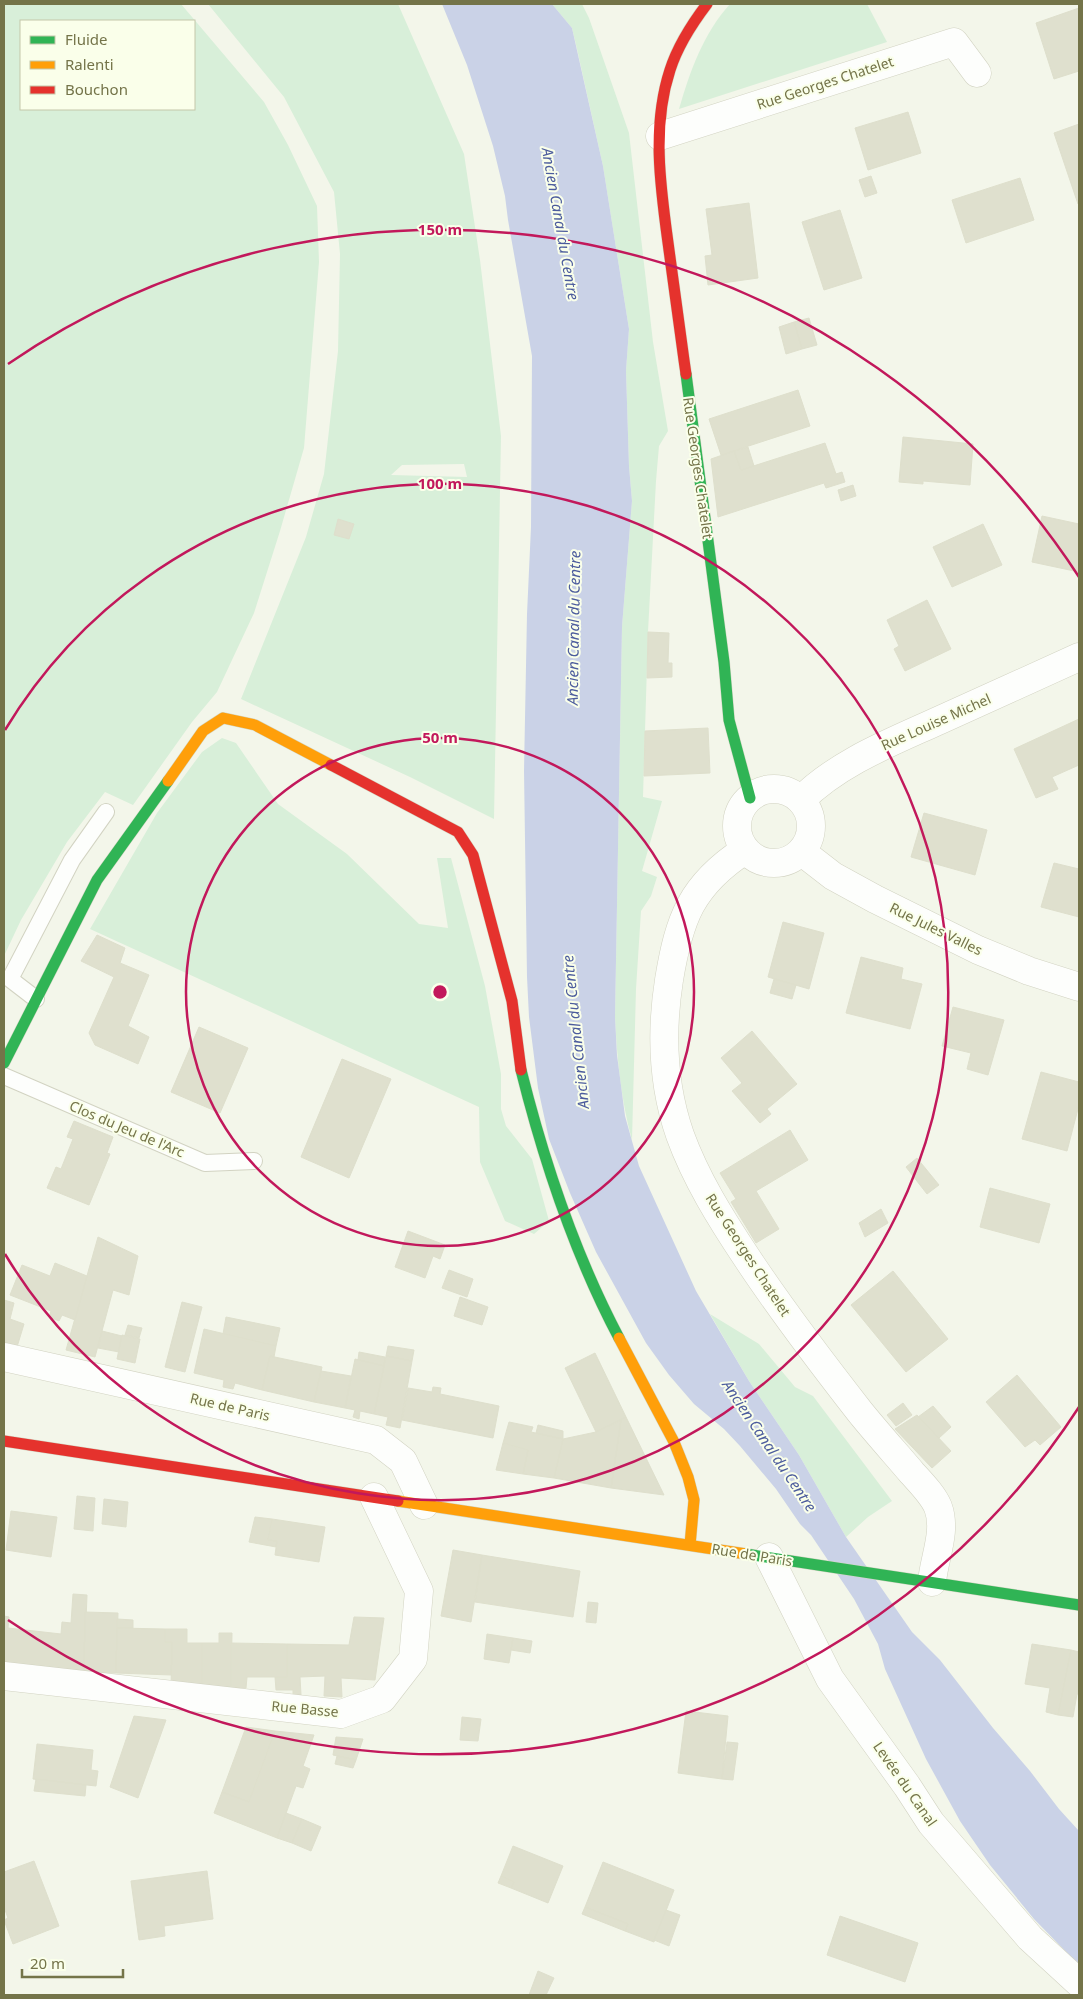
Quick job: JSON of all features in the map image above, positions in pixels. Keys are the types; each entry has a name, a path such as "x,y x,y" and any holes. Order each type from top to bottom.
{"street":[{"name":"Rue Georges Chatelet","path":"707,4 682,39 670,69 662,99 659,163 724,662 729,720 750,798"},
{"name":"Rue Georges Chatelet","path":"660,136 954,42 977,73"},
{"name":"Rue Louise Michel","path":"801,800 833,774 876,749 1079,657"},
{"path":"4,1063 97,880 203,731 223,718 255,725 458,832 473,855 512,1001 519,1063 536,1130 558,1199 580,1256 614,1328 674,1442 691,1488 694,1500 690,1545"},
{"path":"771,789 782,790 801,800 808,810 812,826 808,843 802,852 785,862 767,863 755,859 745,850 737,829 738,818 750,798 760,792 771,789"},
{"name":"Rue Georges Chatelet","path":"745,850 724,864 700,888 681,926 674,955 666,1003 664,1032 667,1070 680,1134 712,1204 769,1292 862,1413 937,1505 942,1523 926,1581"},
{"name":"Rue Jules Valles","path":"802,852 833,876 978,950 1028,971 1079,987"},
{"name":"Rue de Paris","path":"4,1357 376,1440 403,1461 424,1505"},
{"name":"Rue de Paris","path":"4,1441 1079,1605"},
{"name":"Rue Basse","path":"4,1676 341,1714 382,1699 413,1659 419,1591 374,1497"},
{"name":"Levée du Canal","path":"768,1557 830,1679 907,1786 931,1823 1030,1938 1079,1983"}],"lane":[{"path":"36,999 10,979 72,860 106,812"},
{"name":"Clos du Jeu de l'Arc","path":"4,1076 205,1162 254,1161"}],"green space":[{"path":"4,4 181,4 195,20 20,20 20,110 195,110 195,21 264,102 288,145 317,206 319,262 304,448 254,613 217,692 192,722 133,805 105,792 67,842 21,920 4,956"},
{"path":"208,4 398,4 464,154 480,260 501,436 494,819 410,777 241,699 306,537 324,474 338,351 340,254 334,192 284,97","holes":["464,464 467,477 391,475 402,465"]},
{"path":"552,4 582,4 589,18 629,133 653,342 668,431 659,446 656,481 648,632 643,797 662,801 642,871 657,877 651,896 641,911 636,989 632,1140 620,1079 615,1017 622,627 632,501 626,371 629,329 603,166 577,49 572,28"},
{"path":"730,4 867,4 887,42 679,109 698,53 712,28"},
{"path":"222,738 236,743 278,804 347,854 419,924 448,928 437,858 451,858 485,986 501,1074 501,1109 506,1126 532,1159 549,1221 534,1234 505,1221 480,1162 479,1107 90,929 157,813 202,752"},
{"path":"710,1314 759,1344 795,1387 813,1396 892,1501 868,1517 846,1537 799,1455 749,1381"}],"water":[{"name":"Ancien Canal du Centre","path":"442,4 552,4 572,28 603,166 629,329 626,371 632,501 622,627 615,1017 617,1055 625,1116 639,1166 696,1291 749,1381 799,1455 846,1537 912,1632 940,1660 993,1728 1079,1831 1079,1965 1034,1919 990,1865 960,1821 926,1759 885,1669 878,1644 854,1599 811,1535 800,1524 776,1489 740,1446 724,1429 694,1404 669,1375 646,1343 596,1252 549,1139 538,1088 529,1017 527,977 524,771 527,614 531,527 532,356 505,196 493,146 467,65"}],"building":[{"path":"1079,8 1079,71 1054,79 1036,23"},
{"path":"908,112 921,153 868,170 855,128"},
{"path":"1079,124 1079,204 1078,204 1054,133"},
{"path":"871,176 877,193 865,197 859,180"},
{"path":"1020,178 1034,220 966,243 952,200"},
{"path":"749,203 758,278 708,285 705,256 712,255 706,209"},
{"path":"840,210 862,278 824,290 802,222"},
{"path":"809,318 817,345 802,349 794,322"},
{"path":"794,322 802,349 786,354 779,327"},
{"path":"798,390 810,426 721,455 709,419"},
{"path":"903,437 973,444 970,485 923,481 923,484 899,482"},
{"path":"825,443 836,474 842,472 845,482 826,488 824,483 718,517 711,459 734,451 741,470"},
{"path":"748,447 754,466 741,470 734,451"},
{"path":"853,485 856,496 841,501 838,490"},
{"path":"1042,516 1079,524 1079,572 1032,562"},
{"path":"338,519 354,524 349,539 334,535"},
{"path":"983,524 1002,565 952,587 933,547"},
{"path":"927,600 951,649 905,671 894,649 899,646 887,620"},
{"path":"648,632 669,633 668,663 672,663 672,677 647,678"},
{"path":"1079,719 1079,765 1052,777 1058,789 1036,798 1014,749"},
{"path":"708,728 710,773 644,776 645,731"},
{"path":"924,813 987,830 975,875 911,857"},
{"path":"1054,863 1079,869 1079,917 1041,907"},
{"path":"783,922 824,933 809,989 768,977"},
{"path":"97,935 125,948 120,963 149,975 128,1026 149,1037 138,1064 95,1045 89,1033 114,977 81,961"},
{"path":"861,957 903,968 901,979 922,984 910,1029 846,1013"},
{"path":"774,979 796,985 792,999 770,993"},
{"path":"953,1007 1004,1020 988,1075 967,1069 971,1053 942,1046"},
{"path":"199,1027 248,1048 220,1113 171,1092"},
{"path":"752,1031 797,1084 767,1109 771,1114 760,1123 732,1091 742,1083 721,1058"},
{"path":"342,1059 391,1079 349,1178 301,1157"},
{"path":"1041,1072 1079,1082 1079,1105 1067,1151 1022,1139"},
{"path":"74,1121 113,1137 107,1153 110,1154 89,1205 47,1188 56,1167 61,1169 73,1139 67,1137"},
{"path":"790,1130 808,1160 756,1191 779,1229 756,1243 731,1202 736,1199 720,1173"},
{"path":"917,1158 939,1185 927,1194 906,1167"},
{"path":"990,1188 1050,1204 1039,1243 980,1227"},
{"path":"881,1209 888,1223 865,1237 859,1223"},
{"path":"408,1231 445,1245 440,1259 433,1256 425,1278 395,1267"},
{"path":"98,1237 138,1256 129,1295 113,1290 95,1357 66,1350"},
{"path":"55,1263 87,1276 75,1320 62,1315 59,1321 49,1317 51,1311 10,1295 22,1265 50,1276"},
{"path":"449,1270 473,1279 467,1297 442,1288"},
{"path":"893,1271 948,1339 906,1372 851,1305"},
{"path":"460,1297 488,1307 482,1325 454,1316"},
{"path":"4,1300 14,1303 10,1319 24,1324 17,1347 4,1345"},
{"path":"182,1302 202,1307 185,1372 165,1367"},
{"path":"226,1317 280,1328 276,1346 223,1334"},
{"path":"128,1325 142,1328 139,1338 125,1335"},
{"path":"204,1329 276,1346 274,1357 270,1356 262,1390 235,1383 233,1389 223,1387 224,1380 194,1373"},
{"path":"102,1331 122,1336 119,1352 98,1348"},
{"path":"122,1335 140,1339 135,1363 117,1359"},
{"path":"388,1346 414,1350 412,1361 386,1356"},
{"path":"359,1352 385,1357 384,1366 358,1360"},
{"path":"595,1353 626,1417 596,1432 565,1368"},
{"path":"270,1356 322,1367 314,1402 262,1390"},
{"path":"386,1356 412,1361 400,1428 386,1425 388,1417 374,1414"},
{"path":"355,1359 384,1366 374,1414 360,1411 359,1419 353,1417 355,1410 345,1408"},
{"path":"321,1371 351,1376 345,1408 314,1402"},
{"path":"1017,1375 1061,1427 1040,1445 1035,1440 1025,1447 986,1402"},
{"path":"433,1387 441,1388 440,1394 499,1406 493,1438 402,1420 408,1388 432,1392"},
{"path":"903,1403 912,1415 896,1426 887,1415"},
{"path":"933,1406 951,1427 939,1438 918,1417"},
{"path":"917,1415 951,1451 932,1468 895,1429"},
{"path":"626,1417 664,1495 611,1488 621,1420"},
{"path":"621,1420 611,1488 554,1478 563,1439 596,1432"},
{"path":"509,1422 533,1427 531,1432 563,1439 554,1478 523,1474 528,1450 503,1443"},
{"path":"538,1425 563,1431 563,1439 536,1433"},
{"path":"503,1443 528,1450 523,1474 496,1470"},
{"path":"77,1496 95,1498 93,1531 74,1529"},
{"path":"104,1499 128,1502 126,1527 102,1524"},
{"path":"11,1511 57,1517 51,1557 6,1550"},
{"path":"255,1517 272,1519 268,1540 277,1541 276,1547 249,1542"},
{"path":"272,1519 325,1527 319,1562 275,1555 277,1541 268,1540"},
{"path":"453,1550 482,1555 471,1622 441,1616"},
{"path":"482,1555 580,1571 573,1617 475,1602"},
{"path":"73,1594 87,1595 84,1672 4,1663 4,1616 9,1617 8,1628 61,1634 62,1622 71,1623"},
{"path":"588,1602 598,1603 596,1623 586,1622"},
{"path":"85,1612 118,1613 116,1673 84,1672"},
{"path":"354,1617 384,1618 375,1680 341,1678 342,1697 324,1696 325,1676 300,1677 301,1695 293,1695 293,1690 276,1690 275,1677 287,1677 287,1644 349,1645"},
{"path":"117,1619 133,1620 133,1628 117,1628"},
{"path":"117,1628 165,1629 165,1642 172,1642 172,1675 116,1673"},
{"path":"165,1629 187,1629 187,1643 202,1643 202,1688 171,1688 172,1642 165,1642"},
{"path":"219,1633 232,1633 231,1688 202,1688 202,1643 219,1643"},
{"path":"487,1634 513,1638 509,1663 484,1659"},
{"path":"513,1638 532,1641 530,1653 511,1650"},
{"path":"231,1643 287,1644 287,1677 247,1677 246,1688 231,1688"},
{"path":"1032,1644 1071,1650 1058,1715 1046,1712 1050,1688 1025,1684"},
{"path":"1071,1650 1079,1652 1079,1694 1077,1694 1073,1717 1058,1715"},
{"path":"686,1711 728,1716 722,1779 678,1773"},
{"path":"134,1716 166,1720 138,1798 110,1787"},
{"path":"462,1717 481,1719 478,1741 460,1740"},
{"path":"246,1727 275,1731 249,1802 222,1792"},
{"path":"275,1731 314,1735 303,1766 310,1769 303,1788 296,1786 277,1838 214,1813 222,1792 249,1802"},
{"path":"336,1737 363,1739 356,1760 333,1755"},
{"path":"727,1742 738,1743 733,1780 722,1779"},
{"path":"37,1744 93,1750 91,1770 98,1771 96,1786 33,1779"},
{"path":"337,1756 356,1760 353,1768 335,1764"},
{"path":"36,1779 86,1785 85,1796 34,1791"},
{"path":"286,1813 302,1819 292,1843 277,1838"},
{"path":"302,1819 321,1827 311,1851 292,1843"},
{"path":"513,1846 563,1866 548,1903 511,1888 514,1882 501,1876"},
{"path":"34,1861 59,1926 13,1944 4,1920 8,1918 4,1907 4,1872"},
{"path":"603,1862 674,1890 654,1942 625,1931 628,1924 585,1907"},
{"path":"207,1871 213,1919 164,1926 165,1936 139,1940 131,1881"},
{"path":"501,1876 514,1882 511,1888 498,1883"},
{"path":"585,1907 628,1924 625,1931 582,1914"},
{"path":"666,1910 680,1915 669,1946 654,1940"},
{"path":"840,1916 918,1943 905,1982 827,1955"},
{"path":"538,1971 554,1978 546,1995 529,1995"}],"traffic: fast":[{"path":"686,374 724,662 729,720 750,798"},
{"path":"4,1063 97,880 168,781"},
{"path":"521,1070 550,1173 574,1240 619,1338"},
{"path":"746,1554 1079,1605"}],"traffic: slow":[{"path":"168,781 203,731 223,718 255,725 331,765"},
{"path":"619,1338 674,1442 688,1477 694,1500 690,1545"},
{"path":"398,1501 746,1554"}],"traffic: jam":[{"path":"686,374 663,205 659,137 664,92 673,61 686,36 707,4"},
{"path":"331,765 458,832 473,855 512,1001 521,1070"},
{"path":"4,1441 398,1501"}]}
